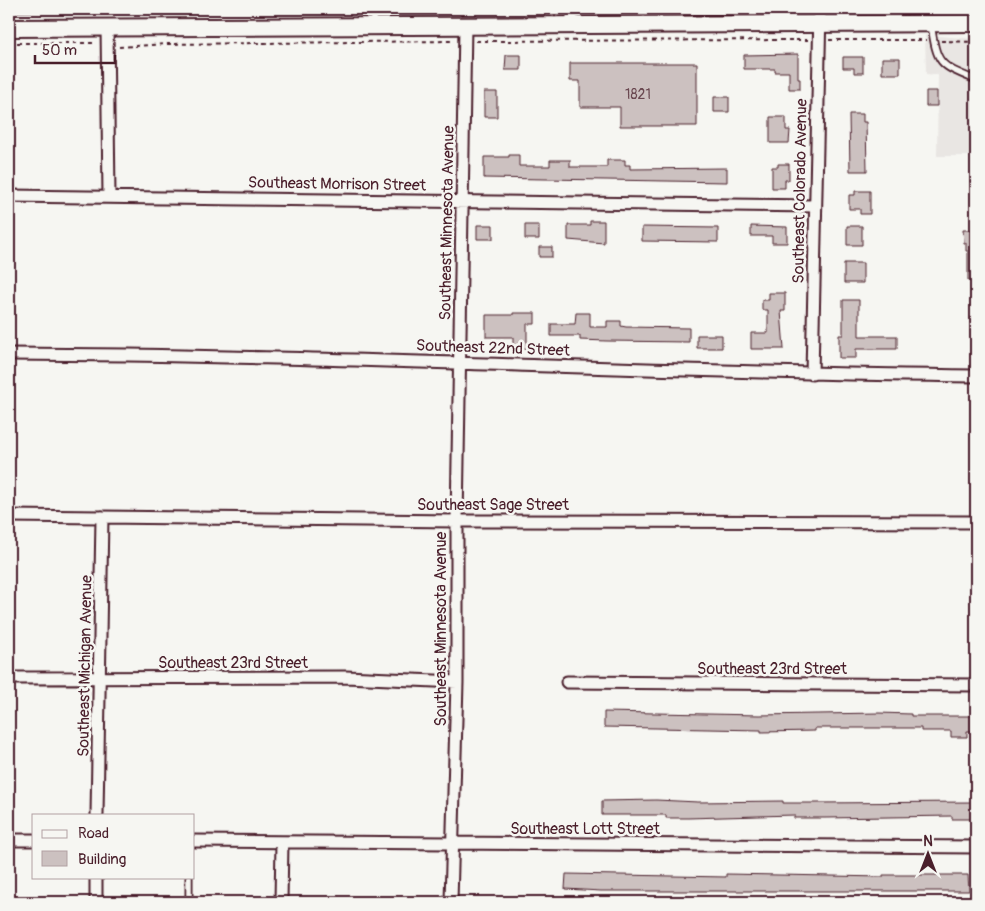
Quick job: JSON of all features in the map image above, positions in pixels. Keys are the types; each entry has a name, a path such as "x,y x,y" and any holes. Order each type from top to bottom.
{"main road":[{"path":"9,28 374,26 465,33 572,17 819,24 976,22"}],"street":[{"name":"Southeast Colorado Avenue","path":"812,374 819,24"},
{"path":"107,27 109,197"},
{"name":"Southeast Minnesota Avenue","path":"451,902 457,682 457,521 465,33"},
{"name":"Southeast Morrison Street","path":"9,196 815,206"},
{"name":"Southeast 22nd Street","path":"9,354 460,362 812,374 976,376"},
{"name":"Southeast Sage Street","path":"9,516 457,521 976,522"},
{"name":"Southeast Michigan Avenue","path":"97,814 102,517"},
{"name":"Southeast 23rd Street","path":"9,678 346,677 457,682"},
{"name":"Southeast 23rd Street","path":"567,682 976,686"},
{"path":"9,840 32,840"},
{"name":"Southeast Lott Street","path":"195,841 976,847"},
{"path":"281,902 282,842"},
{"path":"96,878 96,902"}],"lane":[{"path":"374,9 374,26"},
{"path":"931,23 939,60 948,68 976,80"},
{"path":"188,902 189,878"}],"path":[{"path":"9,43 97,43 118,47 465,33 819,24 934,40 976,42"}],"shaded area":[{"path":"9,9 430,9 9,12"},
{"path":"925,35 976,39 976,156 937,156 938,75 926,74"}],"building":[{"path":"798,54 800,89 789,89 789,72 775,72 775,69 744,69 744,55"},
{"path":"506,55 521,55 521,70 505,70"},
{"path":"843,57 863,57 863,73 854,73 854,68 843,68"},
{"path":"882,58 900,58 900,74 882,74"},
{"path":"570,63 697,63 697,126 620,126 620,107 580,107 580,81 570,81"},
{"path":"926,91 937,91 937,106 926,106"},
{"path":"484,92 497,92 497,117 484,117"},
{"path":"714,97 729,97 729,112 714,112"},
{"path":"849,114 863,114 863,122 866,122 867,171 850,171"},
{"path":"770,117 786,117 786,130 790,130 789,143 770,143"},
{"path":"509,155 519,155 519,166 550,166 550,160 570,160 570,167 607,167 607,160 625,160 625,165 630,165 630,169 727,168 727,182 484,178 484,157 509,157"},
{"path":"778,164 789,164 789,180 785,180 785,188 772,188 772,167 778,167"},
{"path":"855,191 870,191 870,214 860,214 860,209 849,209 849,195 855,195"},
{"path":"590,221 604,221 604,243 568,240 568,225 590,225"},
{"path":"477,225 493,225 493,239 477,239"},
{"path":"525,225 539,225 539,239 525,239"},
{"path":"751,226 787,227 787,243 772,243 772,236 751,236"},
{"path":"847,226 862,226 862,245 847,245"},
{"path":"642,227 718,228 718,242 642,241"},
{"path":"963,230 976,230 976,280 968,280 968,251 966,251 966,243 964,243"},
{"path":"539,247 552,247 552,257 539,257"},
{"path":"844,263 863,263 863,283 844,283"},
{"path":"769,293 785,293 785,311 781,311 784,349 751,349 751,333 768,333 768,310 762,310 762,300 769,300"},
{"path":"843,300 859,300 859,336 897,336 897,349 856,349 856,358 839,358 839,335 843,335"},
{"path":"513,313 535,313 535,324 527,324 527,349 513,349 513,337 486,337 486,315 513,315"},
{"path":"576,313 590,313 590,327 607,327 607,321 621,321 621,326 626,327 689,328 689,342 580,340 580,336 551,336 551,324 575,324"},
{"path":"697,335 722,335 722,348 697,348"},
{"path":"604,712 759,715 879,713 911,714 911,716 974,716 974,731 967,731 967,737 951,737 951,731 921,731 921,728 815,728 815,731 761,732 761,730 604,727"},
{"path":"656,800 698,802 783,801 783,803 974,802 974,819 952,819 952,816 794,818 794,815 666,818 666,815 602,815 602,801"},
{"path":"566,874 726,877 726,874 883,877 883,875 968,875 969,891 601,891 565,889"}]}
